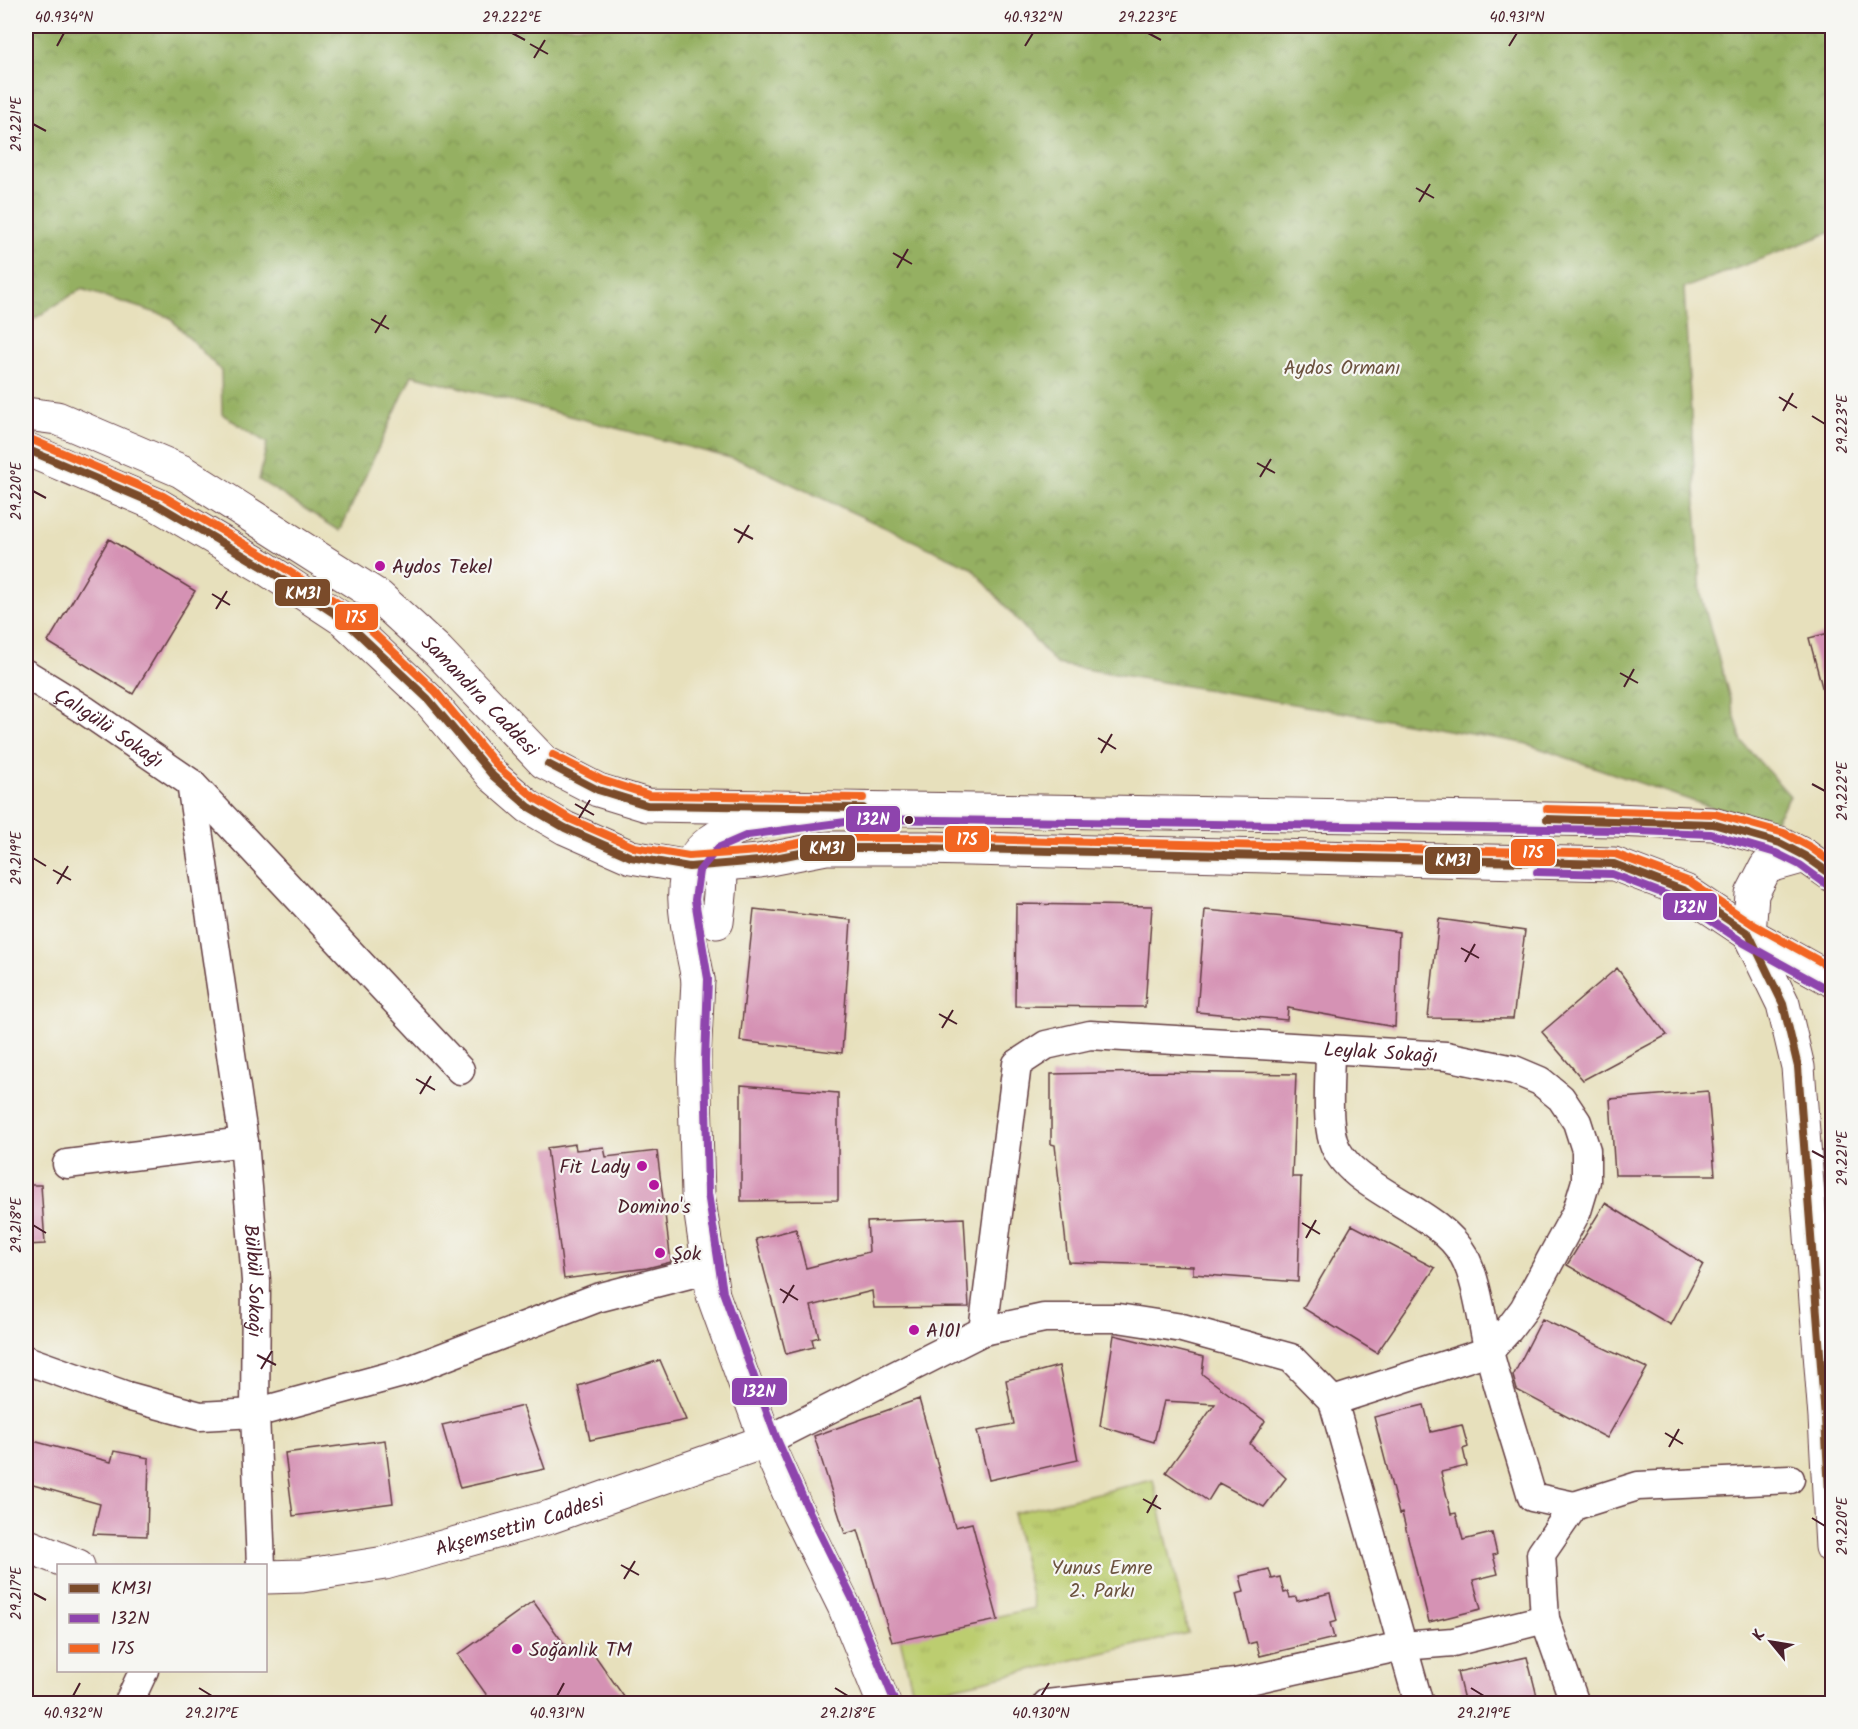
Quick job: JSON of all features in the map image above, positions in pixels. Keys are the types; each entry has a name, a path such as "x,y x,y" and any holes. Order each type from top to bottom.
{"main road":[{"name":"Samandıra Caddesi","path":"26,414 57,418 181,471 379,597 438,651 544,762 598,790 647,805 1603,820 1713,824 1780,843 1833,875"},
{"name":"Samandıra Caddesi","path":"26,449 158,505 265,568 344,620 428,699 493,776 529,807 565,828 631,857 707,857 759,861 826,848 923,848 1614,864 1685,891 1749,934 1833,980"},
{"path":"647,805 707,857 722,878 717,922 698,980"},
{"path":"684,900 707,857 745,825 867,808"},
{"path":"1805,856 1766,867 1752,894 1749,934 1783,1004 1798,1067 1833,1547"},
{"path":"631,857 661,876 684,900 698,980 694,1061 698,1194 713,1295 766,1441 798,1513 844,1606 884,1704"},
{"path":"717,922 759,861"},
{"name":"Akşemsettin Caddesi","path":"267,1577 302,1576 385,1563 550,1517 766,1441"},
{"path":"26,1545 73,1564"}],"street":[{"name":"Çalıgülü Sokağı","path":"26,674 86,711 190,783 460,1070"},
{"name":"Bülbül Sokağı","path":"190,783 244,1142 256,1281 255,1413 261,1564"},
{"name":"Leylak Sokağı","path":"983,1331 1017,1064 1046,1045 1090,1035 1446,1056 1514,1070 1540,1081 1561,1098 1577,1122 1586,1150 1586,1181 1576,1211 1524,1309 1489,1351"},
{"path":"1330,1050 1330,1128 1338,1154 1356,1173 1442,1230 1457,1245 1471,1271 1489,1351 1532,1497 1574,1506 1638,1485 1790,1479"},
{"path":"67,1164 244,1142"},
{"path":"26,1360 127,1396 200,1416 255,1413 402,1373 597,1298 710,1269"},
{"path":"766,1441 983,1331 1044,1318 1118,1318 1182,1328 1291,1358 1333,1401 1419,1704"},
{"path":"1333,1401 1489,1351"},
{"path":"1574,1506 1541,1554 1545,1619 1575,1704"},
{"path":"1047,1704 1239,1693 1402,1646 1452,1642 1545,1619"},
{"path":"128,1704 144,1672"}],"green space":[{"name":"Aydos Ormanı","path":"26,26 1832,26 1832,232 1684,288 1701,595 1742,742 1790,796 1771,828 1524,743 1056,664 972,568 742,461 412,375 340,531 259,480 267,443 222,414 221,371 169,317 81,289 29,322 26,339"},
{"name":"Yunus Emre 2. Parkı","path":"1153,1480 1188,1633 914,1697 900,1639 1034,1608 1013,1513"}],"building":[{"path":"109,539 195,591 133,694 48,642"},
{"path":"1833,632 1833,702 1826,702 1809,638"},
{"path":"1016,904 1152,906 1145,1007 1015,1006"},
{"path":"754,909 851,920 842,1053 740,1041"},
{"path":"1205,910 1296,918 1399,932 1395,1027 1288,1008 1287,1020 1197,1012"},
{"path":"1439,919 1525,931 1513,1019 1428,1018"},
{"path":"1617,968 1667,1035 1583,1080 1542,1032"},
{"path":"1153,1072 1296,1074 1292,1177 1301,1177 1298,1282 1193,1274 1193,1266 1068,1262 1055,1145 1051,1144 1051,1074"},
{"path":"741,1085 838,1093 838,1200 741,1201"},
{"path":"1708,1091 1715,1175 1615,1175 1610,1099"},
{"path":"575,1144 576,1150 604,1147 606,1157 657,1151 671,1262 647,1268 564,1279 547,1148"},
{"path":"26,1185 41,1185 45,1244 26,1245"},
{"path":"1605,1203 1703,1264 1671,1325 1567,1265"},
{"path":"964,1218 969,1307 874,1308 872,1291 811,1306 819,1337 812,1339 814,1347 786,1354 756,1239 796,1229 806,1268 869,1252 867,1222"},
{"path":"1352,1225 1435,1268 1377,1353 1303,1308"},
{"path":"1542,1319 1647,1368 1607,1438 1517,1390 1513,1376"},
{"path":"1114,1335 1204,1357 1202,1374 1265,1421 1250,1444 1286,1478 1264,1507 1219,1483 1208,1501 1166,1472 1215,1404 1164,1401 1154,1442 1100,1426"},
{"path":"660,1360 686,1420 590,1440 578,1386"},
{"path":"1059,1366 1078,1460 989,1480 977,1431 1014,1424 1006,1380"},
{"path":"919,1399 955,1527 972,1523 998,1620 892,1642 858,1530 845,1534 814,1436"},
{"path":"1424,1405 1431,1432 1462,1425 1468,1447 1463,1449 1467,1466 1441,1472 1451,1514 1456,1513 1463,1540 1492,1533 1497,1554 1493,1555 1498,1574 1473,1580 1481,1609 1429,1622 1402,1513 1399,1514 1374,1417"},
{"path":"523,1406 545,1469 460,1488 442,1425"},
{"path":"26,1439 111,1462 114,1451 149,1458 147,1536 93,1534 100,1504 26,1483"},
{"path":"385,1440 393,1503 293,1516 285,1453"},
{"path":"1269,1569 1272,1579 1280,1577 1284,1593 1288,1592 1290,1598 1296,1597 1297,1601 1330,1593 1337,1621 1330,1623 1334,1638 1260,1656 1256,1642 1248,1644 1236,1594 1244,1592 1240,1576"},
{"name":"Soğanlık TM","path":"533,1601 572,1655 587,1644 629,1704 493,1704 458,1655"},
{"path":"1527,1657 1539,1704 1465,1704 1457,1672"}],"transit line":[{"name":"17S","path":"30,439 163,496 270,559 350,611 435,691 500,769 535,798 570,819 634,847 689,856 758,851 825,838 923,838 1615,854 1690,882 1754,925 1832,968"},
{"name":"KM31","path":"26,449 158,505 265,568 344,620 428,699 493,776 529,807 565,828 631,857 689,867 759,861 826,848 923,848 1614,864 1685,891 1749,934 1783,1004 1798,1067 1825,1418 1832,1547"},
{"name":"17S","path":"553,755 602,780 649,795 863,798"},
{"name":"KM31","path":"548,764 598,790 647,805 863,808"},
{"name":"17S","path":"1547,809 1715,814 1784,833 1810,847 1832,863"},
{"name":"132N","path":"894,1700 854,1602 808,1509 776,1437 723,1292 708,1193 705,1061 708,979 695,900 699,871 718,848 748,835 868,819 1615,830 1711,834 1776,853 1800,865 1826,884"},
{"name":"KM31","path":"1547,819 1713,824 1780,843 1805,856 1832,875"},
{"name":"132N","path":"1537,872 1612,874 1680,900 1744,943 1827,989"}],"place":[{"name":"Aydos Tekel","path":"380,566"},
{"name":"Fit Lady","path":"642,1166"},
{"name":"Domino's","path":"654,1185"},
{"name":"Şok","path":"660,1253"},
{"name":"A101","path":"914,1330"},
{"name":"Soğanlık TM","path":"517,1649"}]}
